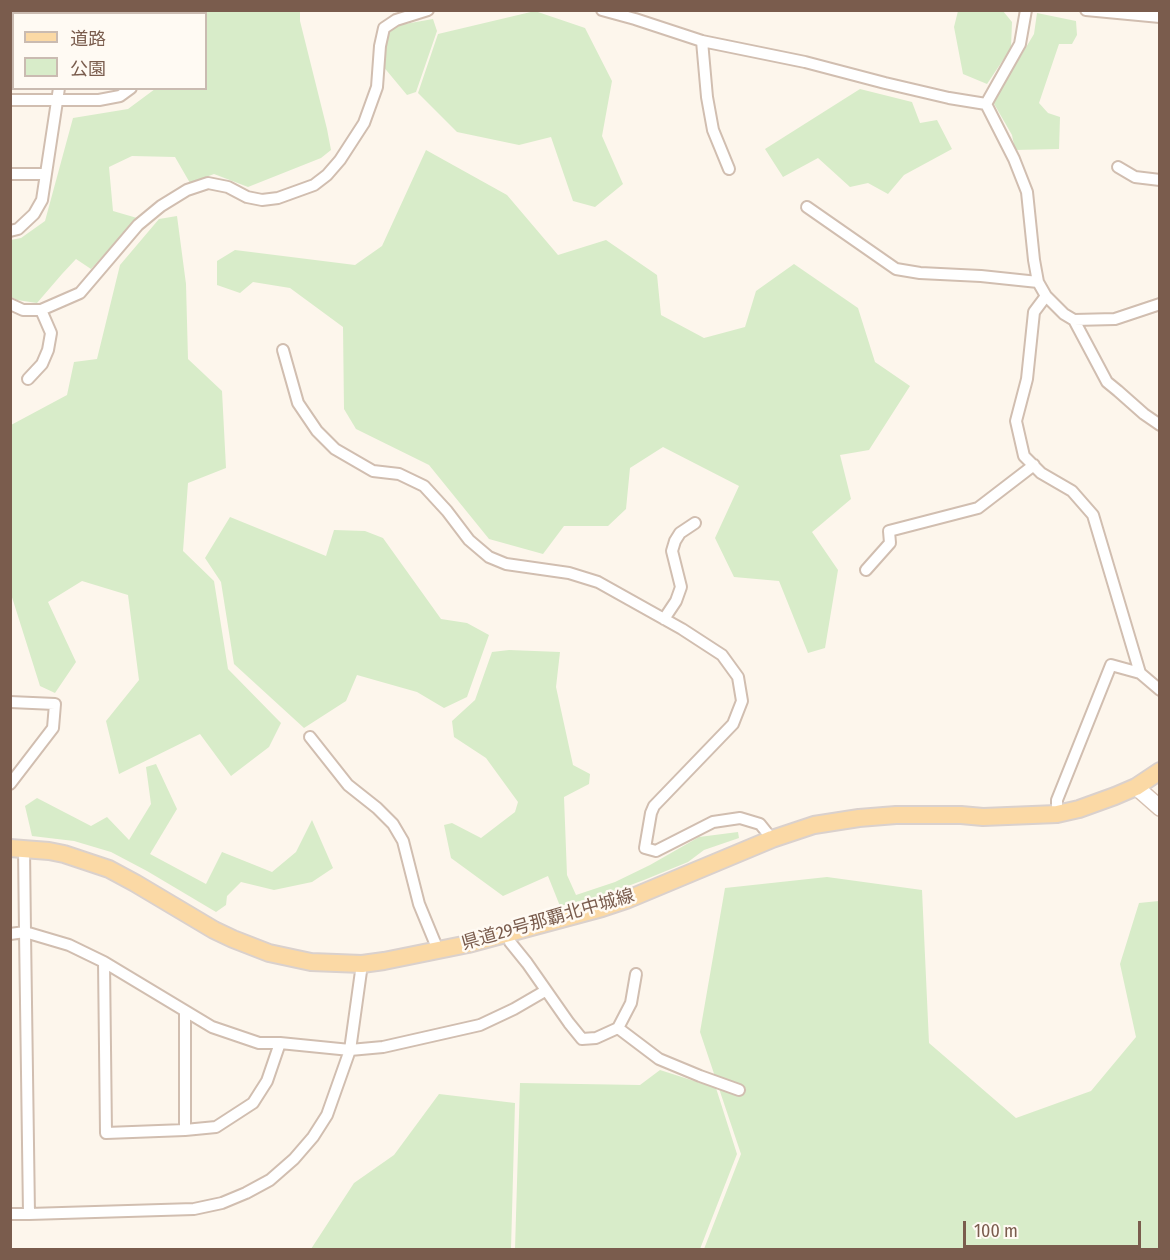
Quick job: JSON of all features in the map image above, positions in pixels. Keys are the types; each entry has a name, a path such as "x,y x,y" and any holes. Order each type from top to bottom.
{"main road":[{"name":"県道29号那覇北中城線","path":"17,848 64,854 109,869 214,930 251,947 311,962 362,964 508,934 620,902 772,839 814,825 896,815 983,817 1057,814 1097,803 1136,787 1160,771"}],"street":[{"path":"10,304 23,310 41,310 80,293 138,225 161,206 188,189 208,183 228,187 247,197 262,200 278,198 314,185 327,175 340,160 364,123 377,87 380,46 384,28 396,20 428,10"},
{"path":"602,10 702,41 805,62 938,96 986,104"},
{"path":"986,104 1020,44 1026,10"},
{"path":"1086,10 1160,17"},
{"path":"702,41 707,97 713,130 729,169"},
{"path":"10,100 58,94 99,100 120,96 128,90"},
{"path":"10,231 18,229 34,214 42,200 58,94"},
{"path":"986,104 1014,159 1027,192 1038,282 1046,296 1064,314 1074,320 1107,382 1160,425"},
{"path":"1119,167 1135,177 1160,180"},
{"path":"10,174 46,174"},
{"path":"807,207 896,269 1038,282"},
{"path":"1046,296 1034,312 1027,378 1016,420 1024,456 1041,473 1072,491 1093,515 1140,673"},
{"path":"1074,320 1114,319 1160,304"},
{"path":"28,379 42,364 48,350 51,333 41,310"},
{"path":"283,350 298,403 317,431 335,449 373,471 399,474 424,486 469,540 489,557 506,564 569,573 598,582 682,629 722,655 738,677 742,701 733,724 654,806 645,848 656,851 713,822 740,819 760,824 772,839"},
{"path":"866,570 890,543 889,531 978,508 1034,465"},
{"path":"664,619 676,601 681,587 672,551 675,541 680,533 695,523"},
{"path":"1057,814 1057,800 1112,665 1140,673 1160,690"},
{"path":"10,702 55,704 53,728 10,784"},
{"path":"310,737 348,785 393,824 403,841 419,904 438,950"},
{"path":"1136,787 1160,808"},
{"path":"17,848 25,932 29,1214"},
{"path":"10,934 25,932 69,945 129,976 212,1027 259,1043 350,1050 383,1047 480,1025 545,991"},
{"path":"508,934 510,942 582,1039 596,1038 618,1029 631,1003 636,974"},
{"path":"104,962 106,1133 216,1127 253,1103 267,1081 280,1043"},
{"path":"10,1214 194,1209 222,1203 270,1180 294,1159 313,1137 327,1115 350,1050 362,964"},
{"path":"184,1011 185,1130"},
{"path":"618,1029 659,1059 739,1090"}],"green space":[{"path":"300,11 300,21 331,150 321,158 248,187 214,174 190,183 175,157 132,156 109,167 113,211 137,218 91,269 76,259 37,303 11,297 11,240 21,238 45,221 73,118 128,109 154,90 207,90 207,12 178,12"},
{"path":"535,11 585,28 612,81 602,136 623,184 595,207 573,201 551,137 519,145 457,132 418,93 438,34"},
{"path":"958,11 1003,11 1012,22 1011,48 987,84 963,74 954,27"},
{"path":"1037,13 1076,21 1077,35 1072,44 1059,44 1039,103 1048,113 1060,117 1059,149 1015,150 1012,135 993,102 1034,34"},
{"path":"433,19 437,31 416,92 407,95 382,65 388,33 399,25"},
{"path":"860,89 912,102 920,123 937,120 952,149 904,175 888,194 868,183 850,187 818,158 783,177 765,149"},
{"path":"426,150 507,195 558,255 606,240 657,275 661,315 704,338 745,327 756,291 794,264 858,308 875,362 910,386 869,450 840,455 851,499 812,532 838,570 825,648 808,653 779,581 734,577 715,538 739,486 663,447 630,468 626,509 608,526 564,526 543,554 489,539 429,465 356,429 344,409 343,327 290,288 253,282 240,293 217,285 217,261 235,250 355,265 382,246"},
{"path":"177,216 186,284 188,359 222,391 226,468 188,483 183,551 214,581 228,669 281,723 269,747 231,776 200,734 119,774 106,721 139,680 128,595 82,581 48,602 76,662 55,693 40,686 11,594 11,425 67,395 74,362 97,359 120,265 159,219"},
{"path":"230,517 326,556 334,530 365,531 383,538 441,619 467,623 489,635 467,697 444,708 417,692 357,675 346,701 304,728 234,664 221,582 205,558"},
{"path":"509,650 560,652 556,687 573,765 590,774 589,784 564,797 567,875 576,895 615,882 699,837 738,832 739,838 704,850 688,862 644,880 601,896 560,906 548,876 503,896 451,858 444,825 452,823 481,838 515,812 518,802 486,758 454,737 452,721 475,700 492,652"},
{"path":"156,764 177,809 150,854 206,884 222,852 272,872 296,852 312,820 333,868 312,882 274,890 241,882 227,896 226,905 216,912 111,852 74,841 32,836 25,806 37,798 91,826 107,817 129,840 151,804 146,767"},
{"path":"827,877 922,890 929,1043 1016,1118 1091,1091 1136,1037 1120,964 1139,903 1159,901 1159,1249 704,1249 741,1154 700,1032 725,888"},
{"path":"660,1070 716,1088 737,1154 700,1249 515,1249 520,1083 640,1085"},
{"path":"439,1094 515,1103 511,1249 311,1249 354,1183 394,1155"}]}
